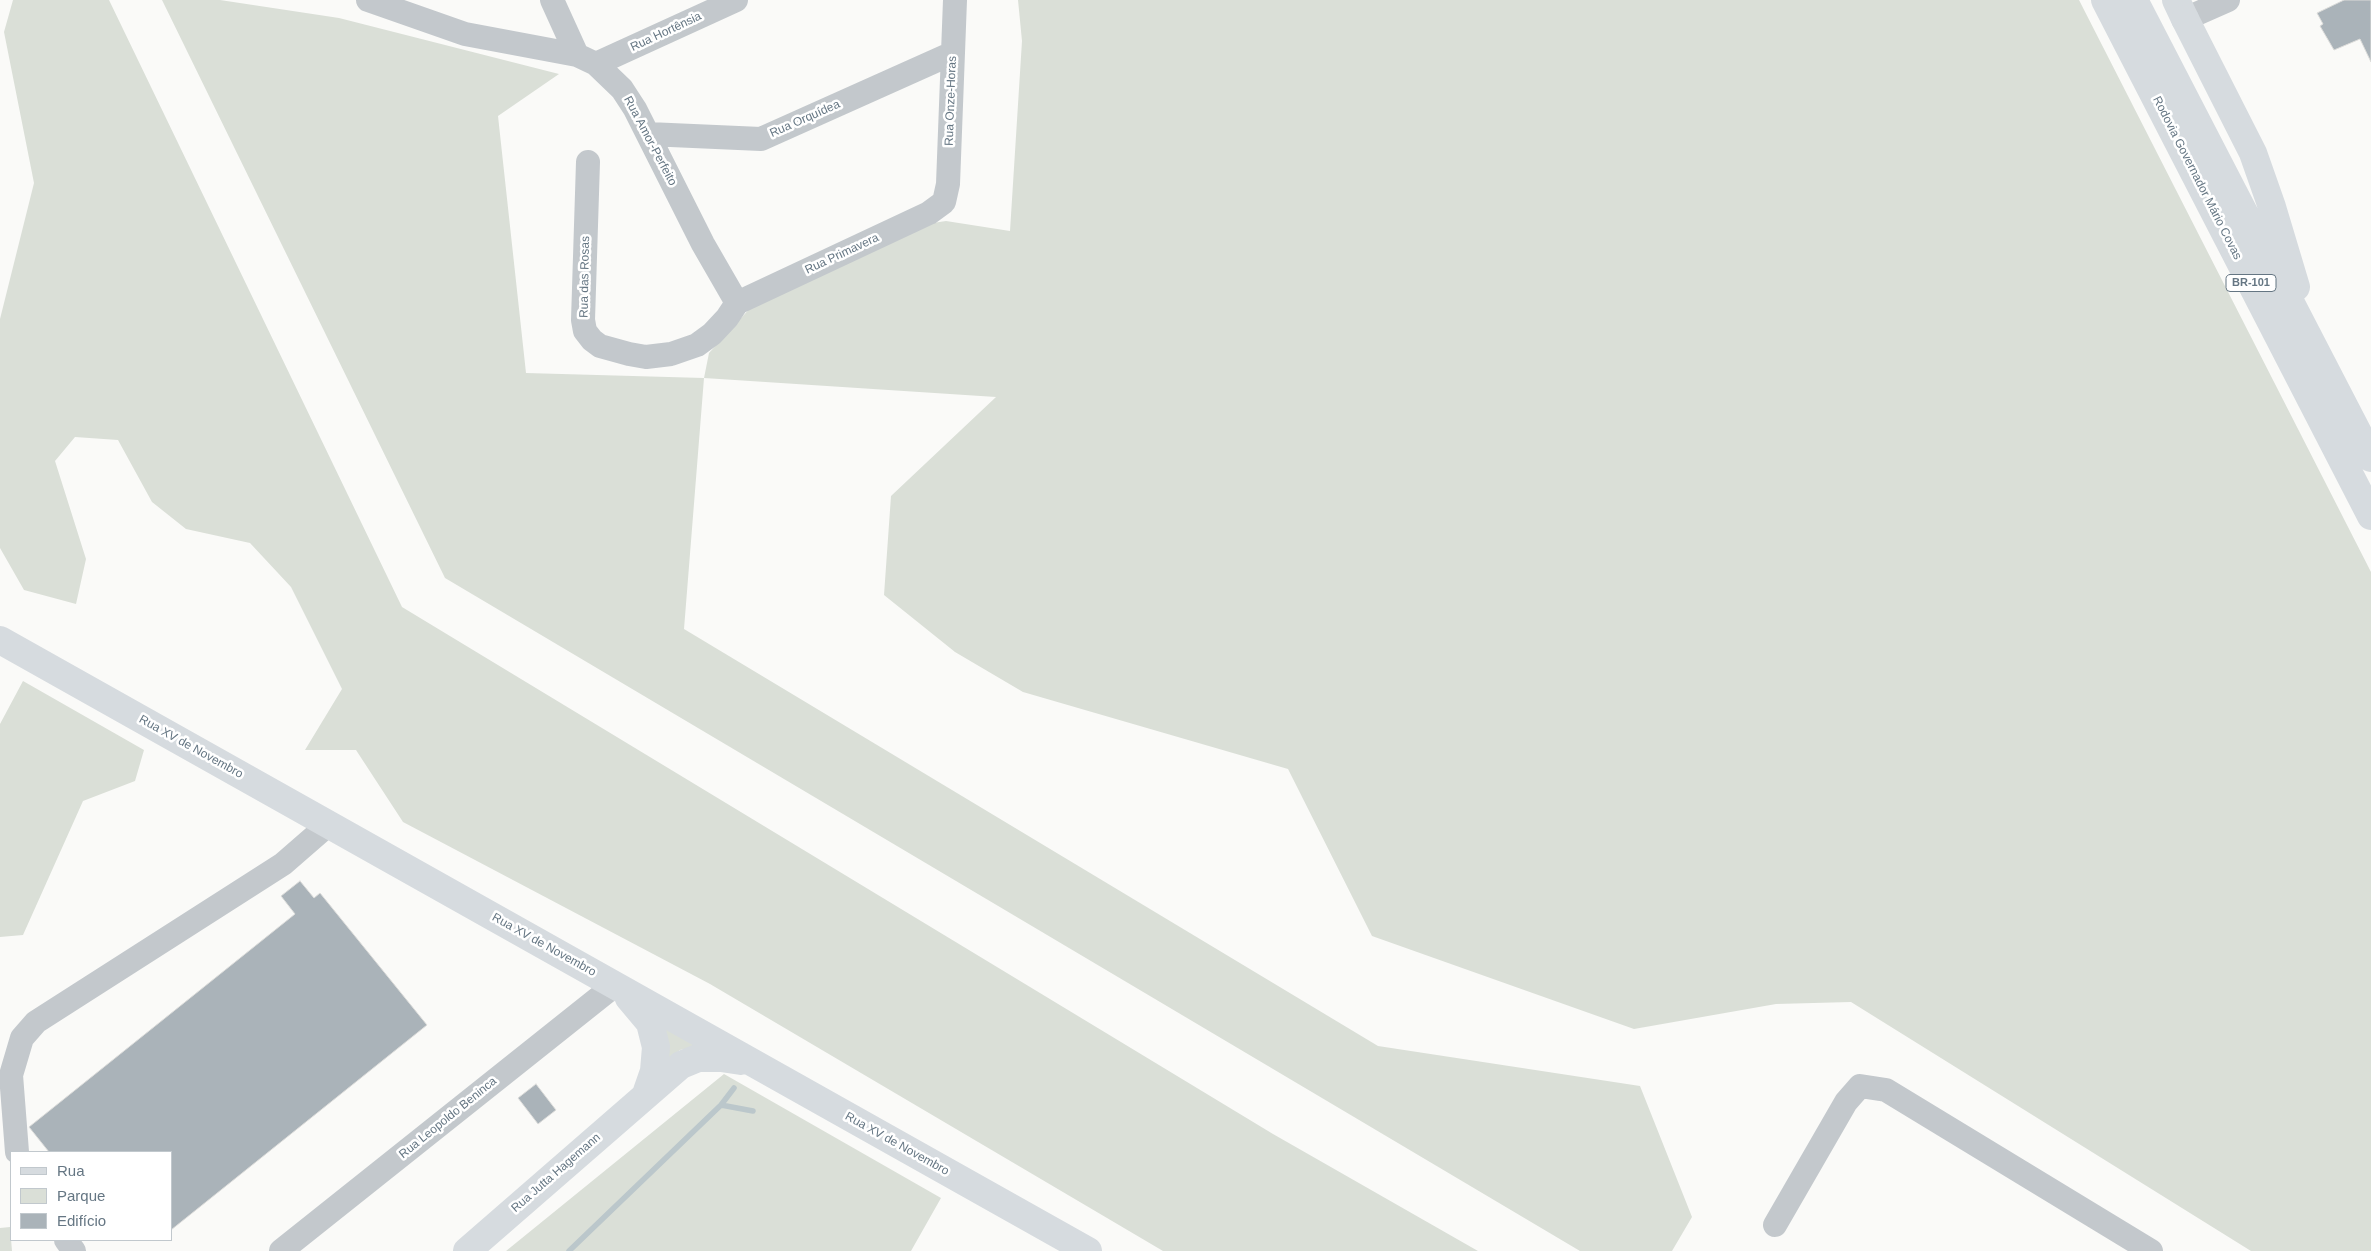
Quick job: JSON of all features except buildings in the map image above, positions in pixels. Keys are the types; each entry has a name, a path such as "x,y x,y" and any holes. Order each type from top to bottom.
{"main road":[{"name":"Rodovia Governador Mário Covas","path":"2105,0 2371,516"},
{"name":"Rodovia Governador Mário Covas","path":"2134,0 2371,458"},
{"path":"2181,9 2253,152 2272,207 2315,351"},
{"name":"Rua XV de Novembro","path":"0,640 615,985 750,1063 1088,1251"},
{"path":"615,985 636,1004 650,1023 656,1047 654,1071 646,1094"},
{"name":"Rua Jutta Hagemann","path":"466,1251 681,1065 698,1058 721,1058 750,1063"}],"street":[{"path":"368,0 404,7 442,27 488,40 586,60"},
{"path":"552,0 586,60"},
{"name":"Rua Hortênsia","path":"586,60 736,0"},
{"name":"Rua Onze-Horas","path":"944,202 948,184 955,0"},
{"path":"2181,9 2228,0"},
{"name":"Rua Orquídea","path":"648,134 761,139 953,53"},
{"name":"Rua Amor-Perfeito","path":"586,60 622,89 648,134 703,244 737,303"},
{"name":"Rua das Rosas","path":"588,162 584,320 585,331 592,340 612,350 629,354 646,357 671,354 697,345 712,334 727,318 737,303"},
{"name":"Rua Primavera","path":"737,303 929,214 944,202"},
{"path":"17,1151 11,1075 22,1038 36,1022 283,864 329,824"},
{"name":"Rua Leopoldo Beninca","path":"281,1251 615,985"},
{"path":"1775,1225 1846,1102 1860,1086 1886,1090 2151,1251"}],"green space":[{"path":"13,0 109,0 402,607 1273,1134 1478,1251 1163,1251 710,984 403,822 356,750 305,750 342,689 291,587 250,543 186,529 152,502 118,440 75,437 55,461 86,559 76,604 24,590 0,548 0,319 34,183 4,32"},
{"path":"162,0 220,0 339,18 559,74 498,116 526,373 704,378 684,629 1378,1046 1640,1086 1692,1217 1672,1251 1580,1251 445,578"},
{"path":"1018,0 2079,0 2371,572 2371,1251 2251,1251 1851,1002 1776,1004 1634,1029 1372,936 1288,769 1023,692 955,652 884,595 891,496 996,397 704,378 709,353 753,305 926,224 946,221 1010,231 1022,41"},
{"path":"23,681 144,750 135,781 83,801 23,935 0,937 0,724"},
{"path":"663,1024 698,1046 680,1050 663,1063 668,1039"},
{"path":"724,1074 941,1198 911,1251 506,1251"},
{"path":"10,1227 12,1251 0,1251 0,1228"}],"waterway":[{"path":"569,1251 721,1105 734,1088"},
{"path":"721,1105 753,1111"}]}
